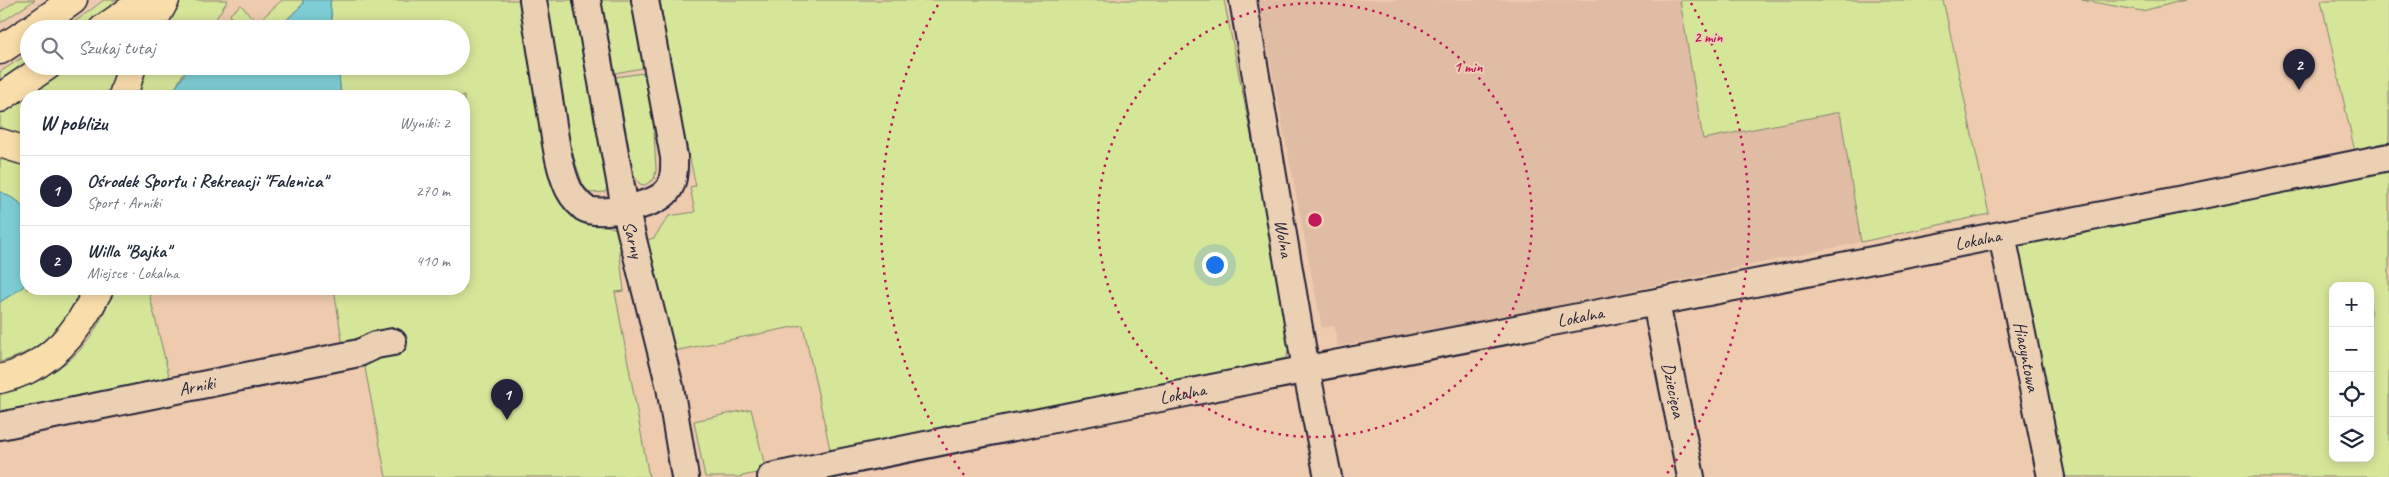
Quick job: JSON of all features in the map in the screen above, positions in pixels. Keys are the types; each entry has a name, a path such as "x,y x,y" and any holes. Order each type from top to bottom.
{"main road":[{"path":"45,20 73,0"},
{"path":"116,20 144,0"},
{"path":"153,20 165,0"},
{"path":"0,50 20,37"},
{"path":"0,98 34,75"},
{"path":"125,90 129,75"},
{"path":"0,143 20,149"},
{"path":"0,379 20,374 47,359 77,329 95,295"}],"street":[{"path":"533,0 551,116 566,185 584,208 591,211 625,208 662,198 671,186 674,173 674,156 644,0"},
{"name":"Sarny","path":"587,0 625,208 670,387 686,477"},
{"name":"Wolna","path":"1243,0 1306,369 1328,477"},
{"name":"Lokalna","path":"771,477 1306,369 1656,303 2389,157"},
{"name":"Hiacyntowa","path":"2002,235 2051,477"},
{"name":"Dziecięca","path":"1656,303 1691,477"},
{"name":"Arniki","path":"0,426 358,353 376,344 393,342"}],"shaded area":[{"path":"1258,0 1680,0 1703,139 1840,112 1861,242 1459,327 1338,346 1334,326 1322,328"}],"green space":[{"path":"17,0 35,0 0,23 0,12"},
{"path":"104,0 124,0 96,20 77,20"},
{"path":"180,0 228,0 215,20 166,20"},
{"path":"282,0 303,0 303,4 286,20 260,20"},
{"path":"331,0 527,0 557,193 572,215 589,224 611,227 619,231 624,249 619,250 624,291 615,292 649,477 386,477 364,363 343,346 335,295 470,295 470,90 340,90 339,75 470,75 470,20 332,20"},
{"path":"544,0 575,0 610,185 605,192 590,193 583,185 562,123"},
{"path":"601,0 635,0 633,7 643,63 642,68 615,73"},
{"path":"660,0 1224,0 1292,340 1286,358 832,458 803,325 669,352 646,240 654,238 669,216 695,212 690,187 696,186 673,84"},
{"path":"1680,0 1943,0 1989,214 1861,242 1840,112 1703,139"},
{"path":"2082,0 2185,0 2142,11"},
{"path":"2321,0 2389,0 2389,144 2355,152"},
{"path":"241,5 254,20 232,20 230,14"},
{"path":"20,59 20,72 0,86 0,72"},
{"path":"646,74 653,114 656,170 654,179 645,185 640,184 634,176 616,77"},
{"path":"45,75 120,75 117,90 22,90"},
{"path":"141,75 182,75 175,90 137,90"},
{"path":"20,92 20,140 0,134 0,105"},
{"path":"0,155 20,160 20,204 0,191"},
{"path":"2389,171 2389,477 2061,477 2018,243"},
{"path":"20,289 20,295 77,295 59,326 49,336 27,352 0,362 0,302"},
{"path":"111,295 149,295 170,380 57,401 0,419 0,393 41,378 72,358 85,345 105,311"},
{"path":"751,409 766,471 738,477 705,477 694,421"}],"water":[{"path":"303,0 331,0 332,20 286,20 303,4"},
{"path":"184,75 339,75 340,90 175,90"},
{"path":"0,191 20,204 20,289 0,302"}],"place":[{"name":"Willa \"Bajka\"","path":"2299,90"},
{"name":"Ośrodek Sportu i Rekreacji \"Falenica\"","path":"507,420"}]}
